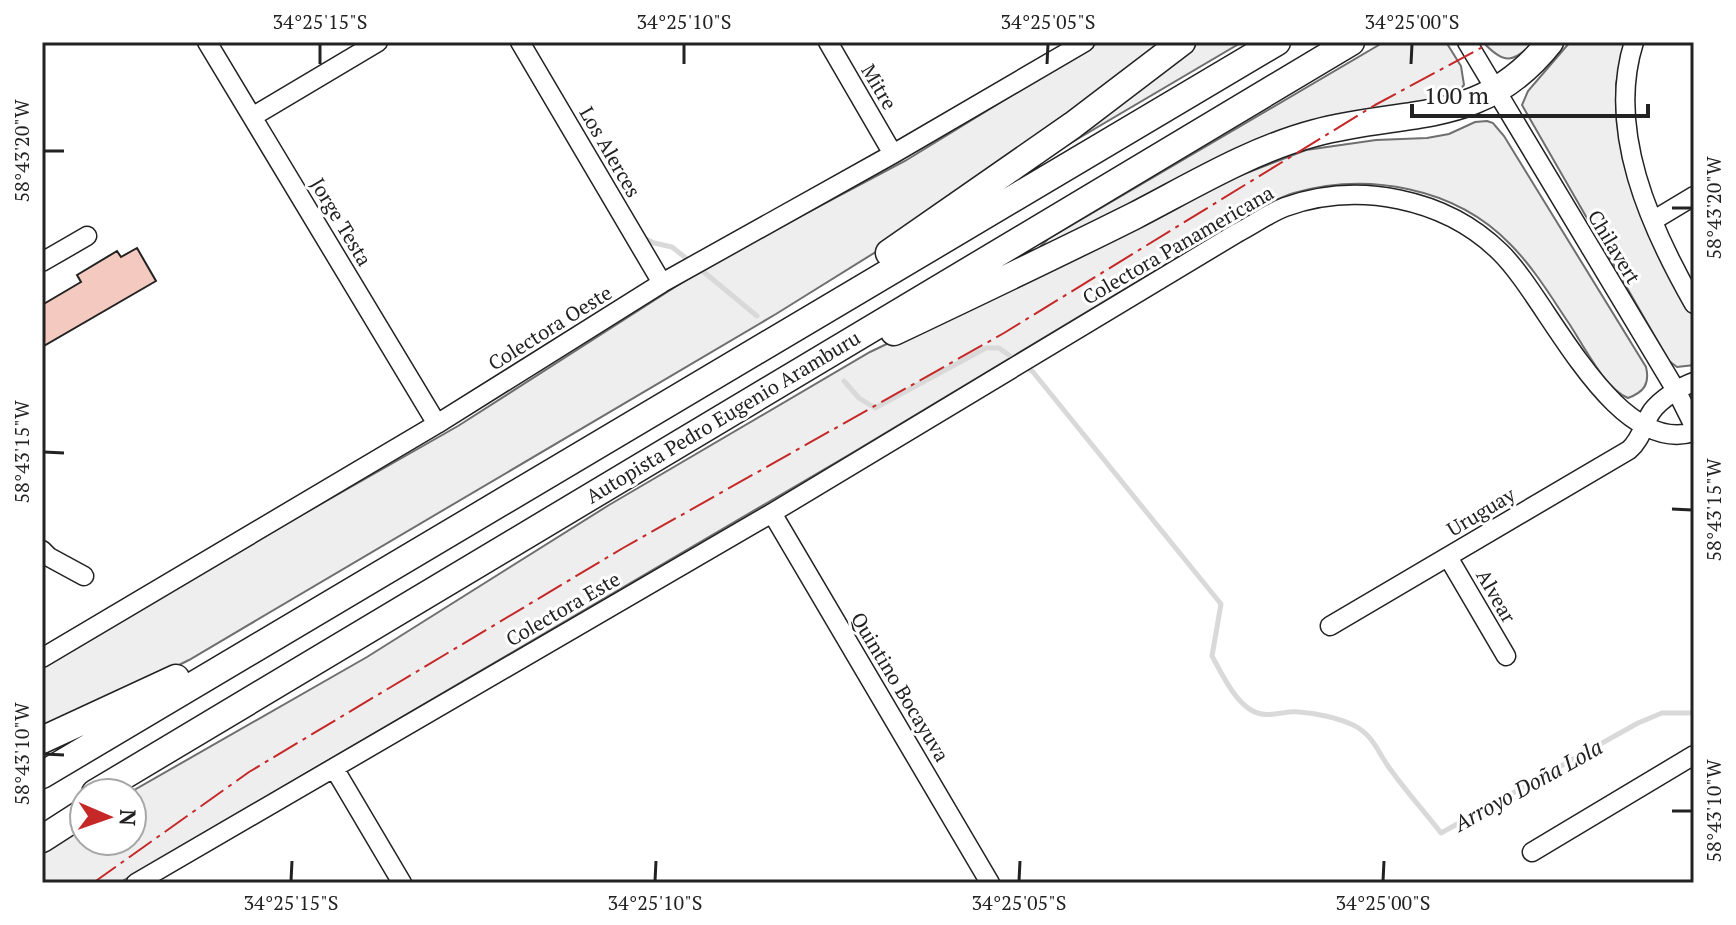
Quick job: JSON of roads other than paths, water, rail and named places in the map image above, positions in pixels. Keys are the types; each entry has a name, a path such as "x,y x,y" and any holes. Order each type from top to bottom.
{"highway":[{"path":"743,358 1073,125 1182,42"},
{"name":"Autopista Pedro Eugenio Aramburu","path":"42,775 1277,42"},
{"name":"Autopista Pedro Eugenio Aramburu","path":"122,777 1351,42"},
{"path":"750,401 1280,144 1350,126 1433,114 1471,104 1514,80 1550,42"},
{"path":"42,740 171,681 430,543"},
{"path":"139,777 273,687"},
{"path":"42,824 68,809"},
{"path":"42,839 68,822"}],"street":[{"name":"Jorge Testa","path":"207,42 437,424"},
{"path":"252,117 378,42"},
{"name":"Los Alerces","path":"520,42 662,283"},
{"name":"Mitre","path":"828,42 893,154"},
{"name":"Colectora Oeste","path":"44,653 437,424 662,283 1085,42"},
{"path":"1634,42 1627,63 1623,93 1625,124 1633,161 1654,220 1694,304"},
{"name":"Chilavert","path":"1468,44 1677,392 1694,426"},
{"name":"Colectora Panamericana","path":"1009,369 1285,208 1339,196 1387,197 1441,212 1459,221 1500,251 1520,274 1599,389 1645,426"},
{"path":"1654,220 1694,196"},
{"path":"42,262 87,236"},
{"name":"Colectora Este","path":"136,883 772,513 1009,369"},
{"path":"1694,382 1652,412 1645,426 1665,434 1683,436 1694,432"},
{"name":"Uruguay","path":"1330,626 1629,450 1637,443 1645,426"},
{"name":"Quintino Bocayuva","path":"772,513 990,883"},
{"path":"42,550 84,576"},
{"name":"Alvear","path":"1448,557 1506,656"},
{"path":"1532,852 1694,755"},
{"path":"334,768 402,883"}],"waterway":[{"path":"644,238 672,247 691,262"},
{"path":"699,268 757,316"},
{"path":"844,381 859,398 875,408 986,348 999,348 1017,361"},
{"name":"Arroyo Doña Lola","path":"1025,366 1221,604 1212,656 1239,700 1257,713 1312,713 1341,720 1360,729 1441,833 1638,723 1662,713 1694,713"}]}
